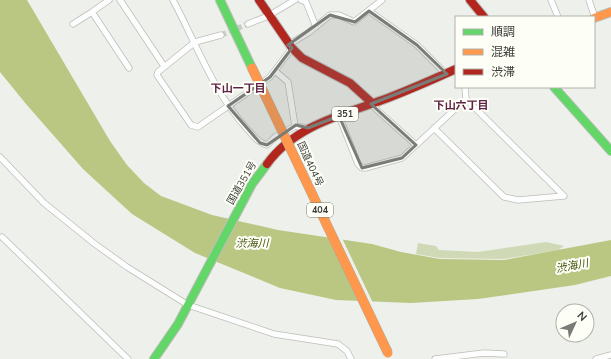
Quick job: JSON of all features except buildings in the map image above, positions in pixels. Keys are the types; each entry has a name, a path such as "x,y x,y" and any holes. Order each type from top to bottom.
{"main road":[{"name":"国道404号","path":"220,0 390,356"},
{"path":"259,0 268,16 290,47 302,58 350,83 372,103"},
{"path":"470,0 483,16"},
{"path":"595,18 611,12"},
{"name":"国道351号","path":"154,359 166,344 190,303 252,184 275,153 308,128 455,70"},
{"path":"555,88 611,151"}],"street":[{"path":"73,24 110,0"},
{"path":"120,0 164,66"},
{"path":"173,0 195,42 208,74 228,106 256,138 266,145 275,137 295,126 308,128"},
{"path":"248,24 268,16 296,0"},
{"path":"301,0 306,2 316,27"},
{"path":"221,35 195,42 160,68 158,75 191,125 198,127 265,81 275,71 290,47 330,15 339,15 354,22 382,0"},
{"path":"551,0 558,16"},
{"path":"589,0 593,16"},
{"path":"369,11 417,45 447,74"},
{"path":"92,12 129,68"},
{"path":"275,71 288,82 295,126"},
{"path":"434,128 504,197 518,200 564,196 466,98 464,88"},
{"path":"339,116 358,164 362,168 402,158 466,98"},
{"path":"372,103 416,145"},
{"path":"0,157 44,203 90,240 127,267 190,303 274,334 338,344 347,351 351,359"},
{"path":"2,237 128,359"},
{"path":"435,359 484,353 504,354"},
{"path":"596,359 611,355"}],"highlighted area":[{"path":"369,11 417,45 447,74 371,104 416,145 402,158 362,168 339,116 308,128 296,125 267,145 260,143 228,106 270,77 292,48 288,45 330,15 355,22"}],"shaded area":[{"path":"546,242 564,246 558,250 504,259 440,258 416,254 418,243 436,246 439,250 478,252"}],"water":[{"name":"渋海川","path":"0,0 27,0 110,141 127,165 144,183 161,196 212,215 278,230 372,244 401,252 440,259 504,260 611,240 611,276 575,285 478,299 411,303 336,300 280,288 195,253 132,214 83,169 0,72"}],"pier":[{"path":"328,236 342,238 373,303 360,303"}],"tunnel":[{"path":"221,35 248,24"}],"traffic: fast":[{"path":"220,0 252,68"},
{"path":"555,88 611,151"},
{"path":"154,359 178,324 252,184 267,164"}],"traffic: slow":[{"path":"595,18 611,12"},
{"path":"252,68 388,353"}],"traffic: jam":[{"path":"259,0 292,48 302,58 350,83 372,103"},
{"path":"470,0 483,16"},
{"path":"267,164 278,151 306,130 322,122 388,98 455,69"}],"district":[{"name":"下山一丁目","path":"238,88"},
{"name":"下山六丁目","path":"461,105"}]}
